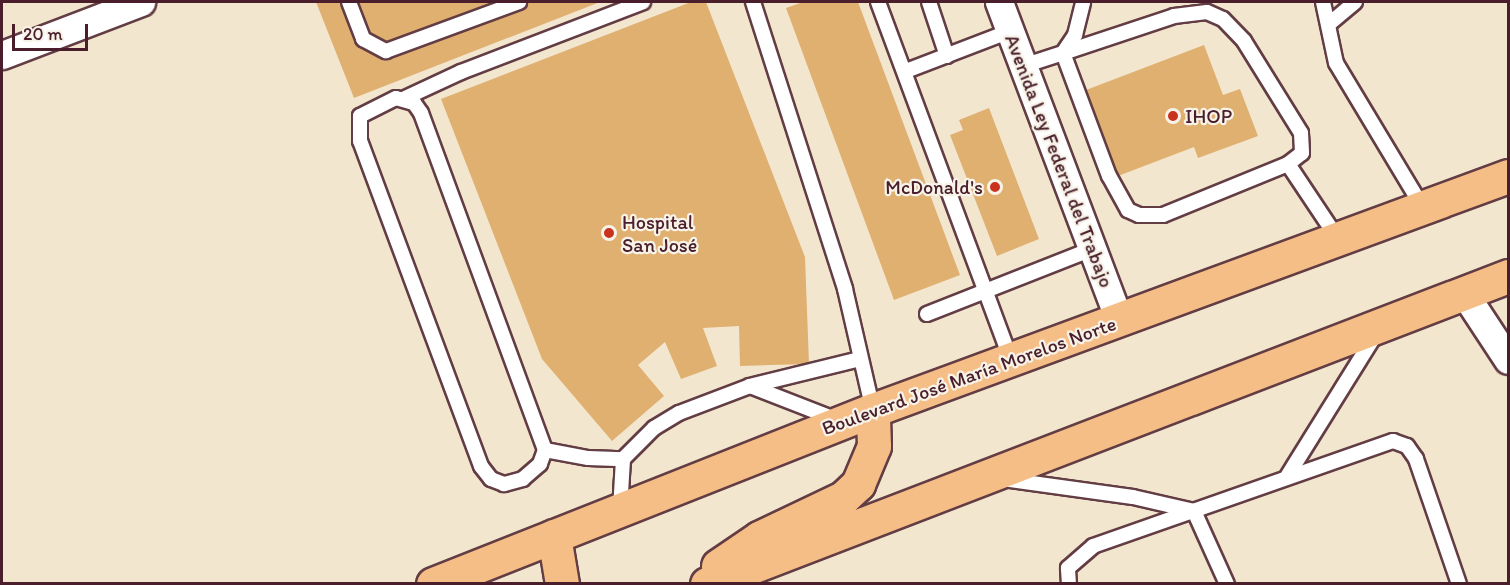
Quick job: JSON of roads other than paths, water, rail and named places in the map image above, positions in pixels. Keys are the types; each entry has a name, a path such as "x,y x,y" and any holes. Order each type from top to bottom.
{"main road":[{"name":"Boulevard José María Morelos Norte","path":"433,584 873,410 1509,176"},
{"path":"713,582 989,477 1383,322 1509,276"},
{"path":"713,582 759,538 843,498 858,484 868,469 874,446 873,410"},
{"path":"554,536 562,584"}],"street":[{"path":"2,55 110,7 141,2"},
{"name":"Avenida Ley Federal del Trabajo","path":"999,2 1119,320"},
{"path":"1464,293 1509,360"}],"lane":[{"path":"352,3 363,39 386,51 519,2"},
{"path":"405,98 421,112 545,450 533,472 504,484 491,479 480,466 360,141 360,116 375,106 405,98 461,72 643,2"},
{"path":"753,2 845,289 873,410"},
{"path":"878,2 906,71 1011,361"},
{"path":"929,2 947,56"},
{"path":"1063,53 1075,35 1083,2"},
{"path":"1323,2 1329,24 1331,47 1341,72 1423,208"},
{"path":"1329,24 1355,2"},
{"path":"1023,66 1174,16 1207,12 1223,19 1244,40 1304,139 1302,153 1288,164 1163,214 1139,215 1128,210 1109,176 1063,53"},
{"path":"906,71 1010,31"},
{"path":"1288,164 1338,239"},
{"path":"927,314 1092,249"},
{"path":"1288,476 1383,322"},
{"path":"620,510 623,459 654,428 679,413 750,386 860,359"},
{"path":"750,386 843,422"},
{"path":"1070,584 1068,568 1092,546 1380,442 1393,441 1407,446 1416,459 1459,584"},
{"path":"545,450 588,458 623,459"},
{"path":"989,477 1133,497 1194,511"},
{"path":"1194,511 1227,584"}],"place":[{"name":"IHOP","path":"1173,116"},
{"name":"McDonald's","path":"995,187"},
{"name":"Hospital San José","path":"609,233"}]}
